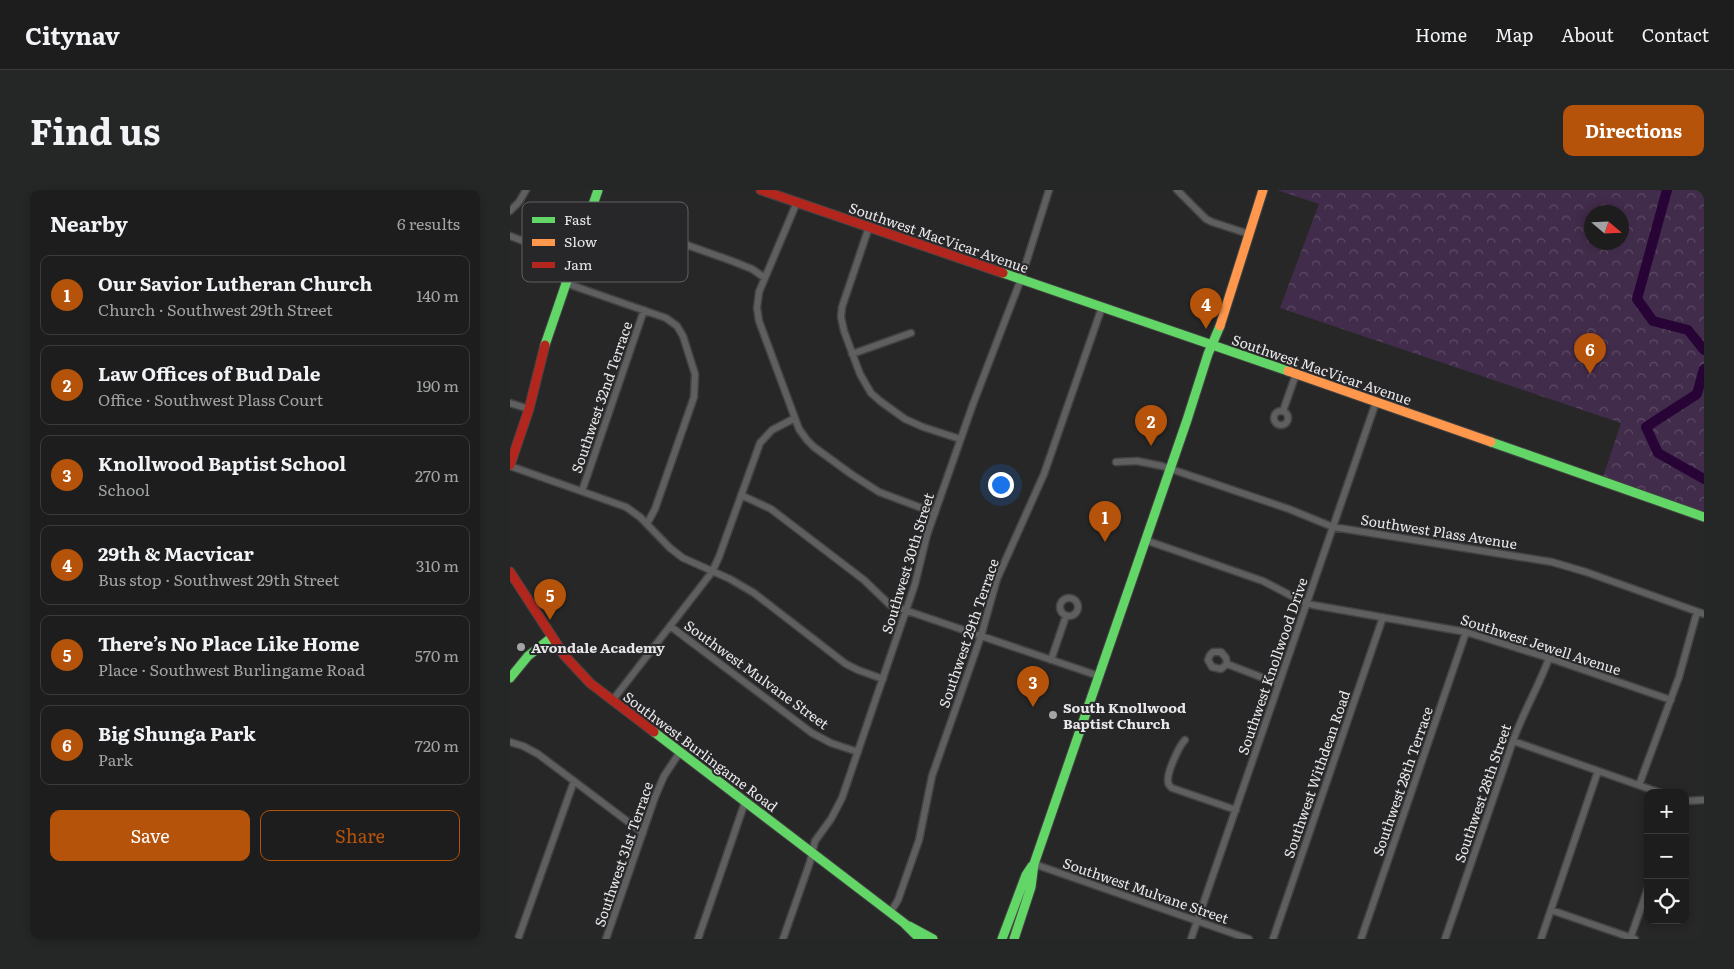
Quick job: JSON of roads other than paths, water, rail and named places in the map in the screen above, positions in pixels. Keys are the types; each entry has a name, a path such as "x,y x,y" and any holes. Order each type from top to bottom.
{"main road":[{"path":"594,202 598,190"},
{"name":"Southwest MacVicar Avenue","path":"761,190 1213,345 1704,517"},
{"path":"1014,939 1032,887 1034,864 1202,373 1224,316 1263,190"},
{"path":"510,466 529,409 544,349 566,283"},
{"name":"Southwest Burlingame Road","path":"510,572 551,638 582,675 612,701 890,913 920,939"},
{"path":"510,678 528,656 551,638"},
{"path":"1002,939 1026,875 1034,864"},
{"name":"Southwest Burlingame Road","path":"904,924 919,930 933,939"}],"street":[{"path":"510,211 519,202 526,190"},
{"name":"Southwest 30th Street","path":"783,939 815,841 831,819 842,798 915,584 924,546 960,440 1021,279 1049,190"},
{"path":"1177,190 1206,219 1248,234"},
{"path":"797,202 765,278 758,298 757,308 759,321 799,428 807,440 850,474 879,492 935,514"},
{"path":"869,227 842,307 844,331 864,383 880,401 898,415 918,425 960,440"},
{"path":"510,236 522,240"},
{"path":"688,245 752,269 765,278"},
{"path":"566,283 666,318 680,329 683,336 692,363 695,380 694,397 655,509 647,524"},
{"name":"Southwest 29th Terrace","path":"890,913 898,900 919,840 930,784 981,636 997,579 1044,474 1102,307"},
{"name":"Southwest 32nd Terrace","path":"582,491 644,310"},
{"path":"852,354 911,333"},
{"path":"1283,412 1296,374"},
{"name":"Southwest Knollwood Drive","path":"1191,939 1376,402"},
{"path":"510,404 529,409"},
{"path":"612,701 712,572 719,558 760,443 772,430 796,418"},
{"name":"Southwest Plass Avenue","path":"1116,462 1143,462 1170,469 1333,527 1552,562 1704,614"},
{"path":"510,466 626,507 634,512 670,548 683,558 730,579 754,593 846,664 883,679"},
{"path":"741,495 771,509 864,580 887,603 1099,676"},
{"name":"Southwest Jewell Avenue","path":"1146,540 1263,580 1307,603 1466,632 1671,700"},
{"path":"1638,785 1679,677 1697,612"},
{"path":"1051,660 1066,616"},
{"name":"Southwest Withdean Road","path":"1274,939 1384,617"},
{"name":"Southwest Mulvane Street","path":"670,626 812,732 831,743 858,752"},
{"name":"Southwest 28th Terrace","path":"1361,939 1466,632"},
{"name":"Southwest 28th Street","path":"1445,939 1513,741 1549,658"},
{"path":"1227,664 1279,684"},
{"path":"1185,740 1180,746 1168,778 1169,785 1172,788 1236,810"},
{"path":"1513,741 1650,789"},
{"path":"510,742 533,750 643,832"},
{"name":"Southwest 31st Terrace","path":"606,939 660,784 680,752"},
{"path":"1541,939 1598,771"},
{"path":"518,939 574,781"},
{"path":"1689,801 1704,800"},
{"path":"698,939 745,802"},
{"name":"Southwest Mulvane Street","path":"1034,864 1249,939"},
{"path":"1551,910 1632,939 1644,901"}],"waterway":[{"path":"1667,190 1637,299 1653,321 1688,330 1704,350"},
{"path":"1704,369 1697,394 1646,427 1658,453 1704,479"}],"place":[{"name":"29th & Macvicar","path":"1206,329"},
{"name":"Big Shunga Park","path":"1590,374"},
{"name":"Law Offices of Bud Dale","path":"1151,446"},
{"name":"Our Savior Lutheran Church","path":"1105,542"},
{"name":"There’s No Place Like Home","path":"550,620"},
{"name":"Avondale Academy","path":"521,647"},
{"name":"Knollwood Baptist School","path":"1033,707"},
{"name":"South Knollwood Baptist Church","path":"1053,715"}]}
